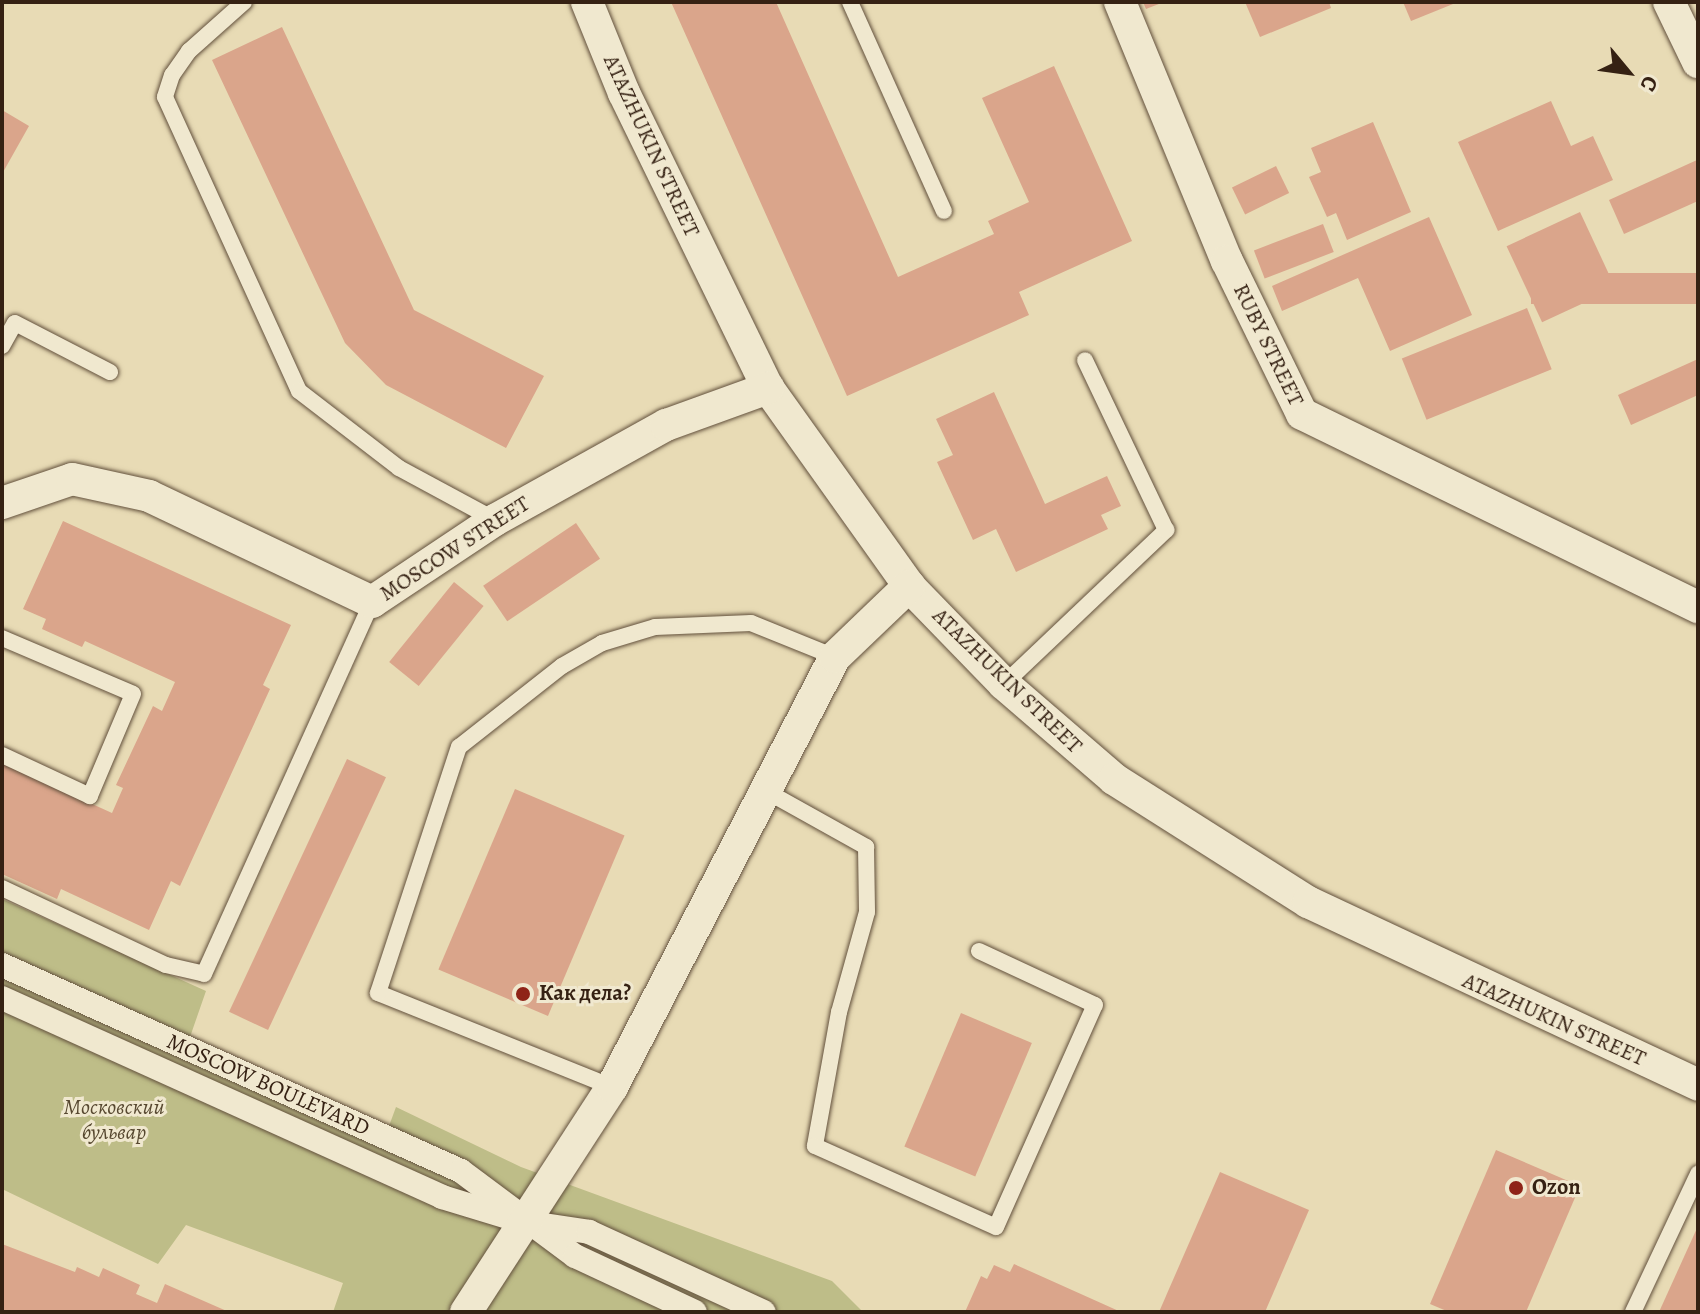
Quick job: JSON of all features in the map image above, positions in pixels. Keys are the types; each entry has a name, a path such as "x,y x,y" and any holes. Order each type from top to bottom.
{"street":[{"name":"ATAZHUKIN STREET","path":"587,2 624,93 768,388 909,586 1004,684 1114,779 1308,902 1532,1011 1698,1085"},
{"name":"RUBY STREET","path":"1120,2 1227,261 1302,414 1698,607"},
{"path":"1669,2 1698,62"},
{"name":"MOSCOW STREET","path":"2,503 72,479 149,496 372,602 495,520 666,425 768,388"},
{"path":"466,1312 612,1087 835,657 909,586"},
{"name":"MOSCOW BOULEVARD","path":"2,965 461,1171 524,1222 575,1256 695,1312"},
{"name":"MOSCOW BOULEVARD","path":"2,998 442,1197 524,1222 589,1232 712,1301 764,1312"},
{"path":"76,1030 87,1003"},
{"path":"266,1117 276,1088"}],"lane":[{"path":"244,2 189,51 172,75 165,97 299,391 399,468 495,520"},
{"path":"850,2 944,211"},
{"path":"2,346 15,323 110,372"},
{"path":"1004,684 1166,530 1085,360"},
{"path":"2,888 166,965 204,974 372,602"},
{"path":"612,1087 378,993 459,747 562,666 602,643 655,627 751,623 835,657"},
{"path":"2,638 133,694 90,796 2,755"},
{"path":"766,791 866,847 867,912 839,1012 815,1146 996,1227 1095,1005 979,951"},
{"path":"1633,1312 1698,1174"}],"green space":[{"name":"Московский бульвар","path":"2,899 206,991 190,1037 389,1126 396,1107 521,1167 832,1281 863,1312 333,1312 343,1283 186,1225 158,1264 2,1189"}],"building":[{"path":"671,2 776,2 898,277 994,234 988,221 1029,202 982,98 1054,66 1132,241 1019,292 1029,315 847,396"},
{"path":"1143,2 1164,2 1146,9"},
{"path":"1245,2 1329,2 1331,8 1260,37"},
{"path":"1403,2 1458,2 1411,21"},
{"path":"282,27 414,310 544,376 506,448 386,385 345,343 212,60"},
{"path":"1551,101 1571,146 1593,136 1613,180 1498,231 1458,142"},
{"path":"2,110 29,126 2,174"},
{"path":"1373,122 1411,212 1347,240 1336,213 1327,217 1309,177 1321,172 1311,148"},
{"path":"1697,160 1698,201 1624,234 1609,200"},
{"path":"1276,166 1289,193 1245,214 1232,187"},
{"path":"1580,212 1615,288 1542,322 1507,246"},
{"path":"1429,217 1472,315 1390,351 1358,278 1282,311 1272,286"},
{"path":"1323,224 1334,252 1265,279 1254,251"},
{"path":"1531,273 1698,273 1698,304 1531,304"},
{"path":"1527,308 1552,369 1427,420 1402,359"},
{"path":"1698,359 1698,395 1631,425 1618,395"},
{"path":"994,392 1045,504 1107,476 1121,506 1101,515 1108,529 1016,572 996,529 973,540 937,462 953,455 936,419"},
{"path":"63,521 291,625 263,685 270,689 180,886 171,881 149,930 61,889 57,899 2,874 2,763 112,813 123,788 116,785 153,706 162,711 175,682 85,641 82,647 42,629 46,619 23,609"},
{"path":"576,523 600,559 507,621 483,586"},
{"path":"454,582 484,606 419,686 389,662"},
{"path":"347,759 386,777 268,1030 229,1012"},
{"path":"515,789 625,835 548,1016 438,969"},
{"path":"961,1013 1032,1043 975,1177 904,1146"},
{"path":"1496,1150 1580,1186 1526,1312 1449,1312 1430,1304"},
{"path":"1220,1172 1309,1210 1265,1312 1159,1312"},
{"path":"1698,1226 1698,1312 1659,1312"},
{"path":"2,1244 75,1272 77,1267 99,1277 103,1268 140,1285 136,1294 157,1303 165,1284 229,1312 2,1312"},
{"path":"1014,1264 1121,1312 965,1312 981,1276 987,1279 994,1265 1010,1272"}],"place":[{"name":"Как дела?","path":"523,994"},
{"name":"Ozon","path":"1516,1188"}]}
